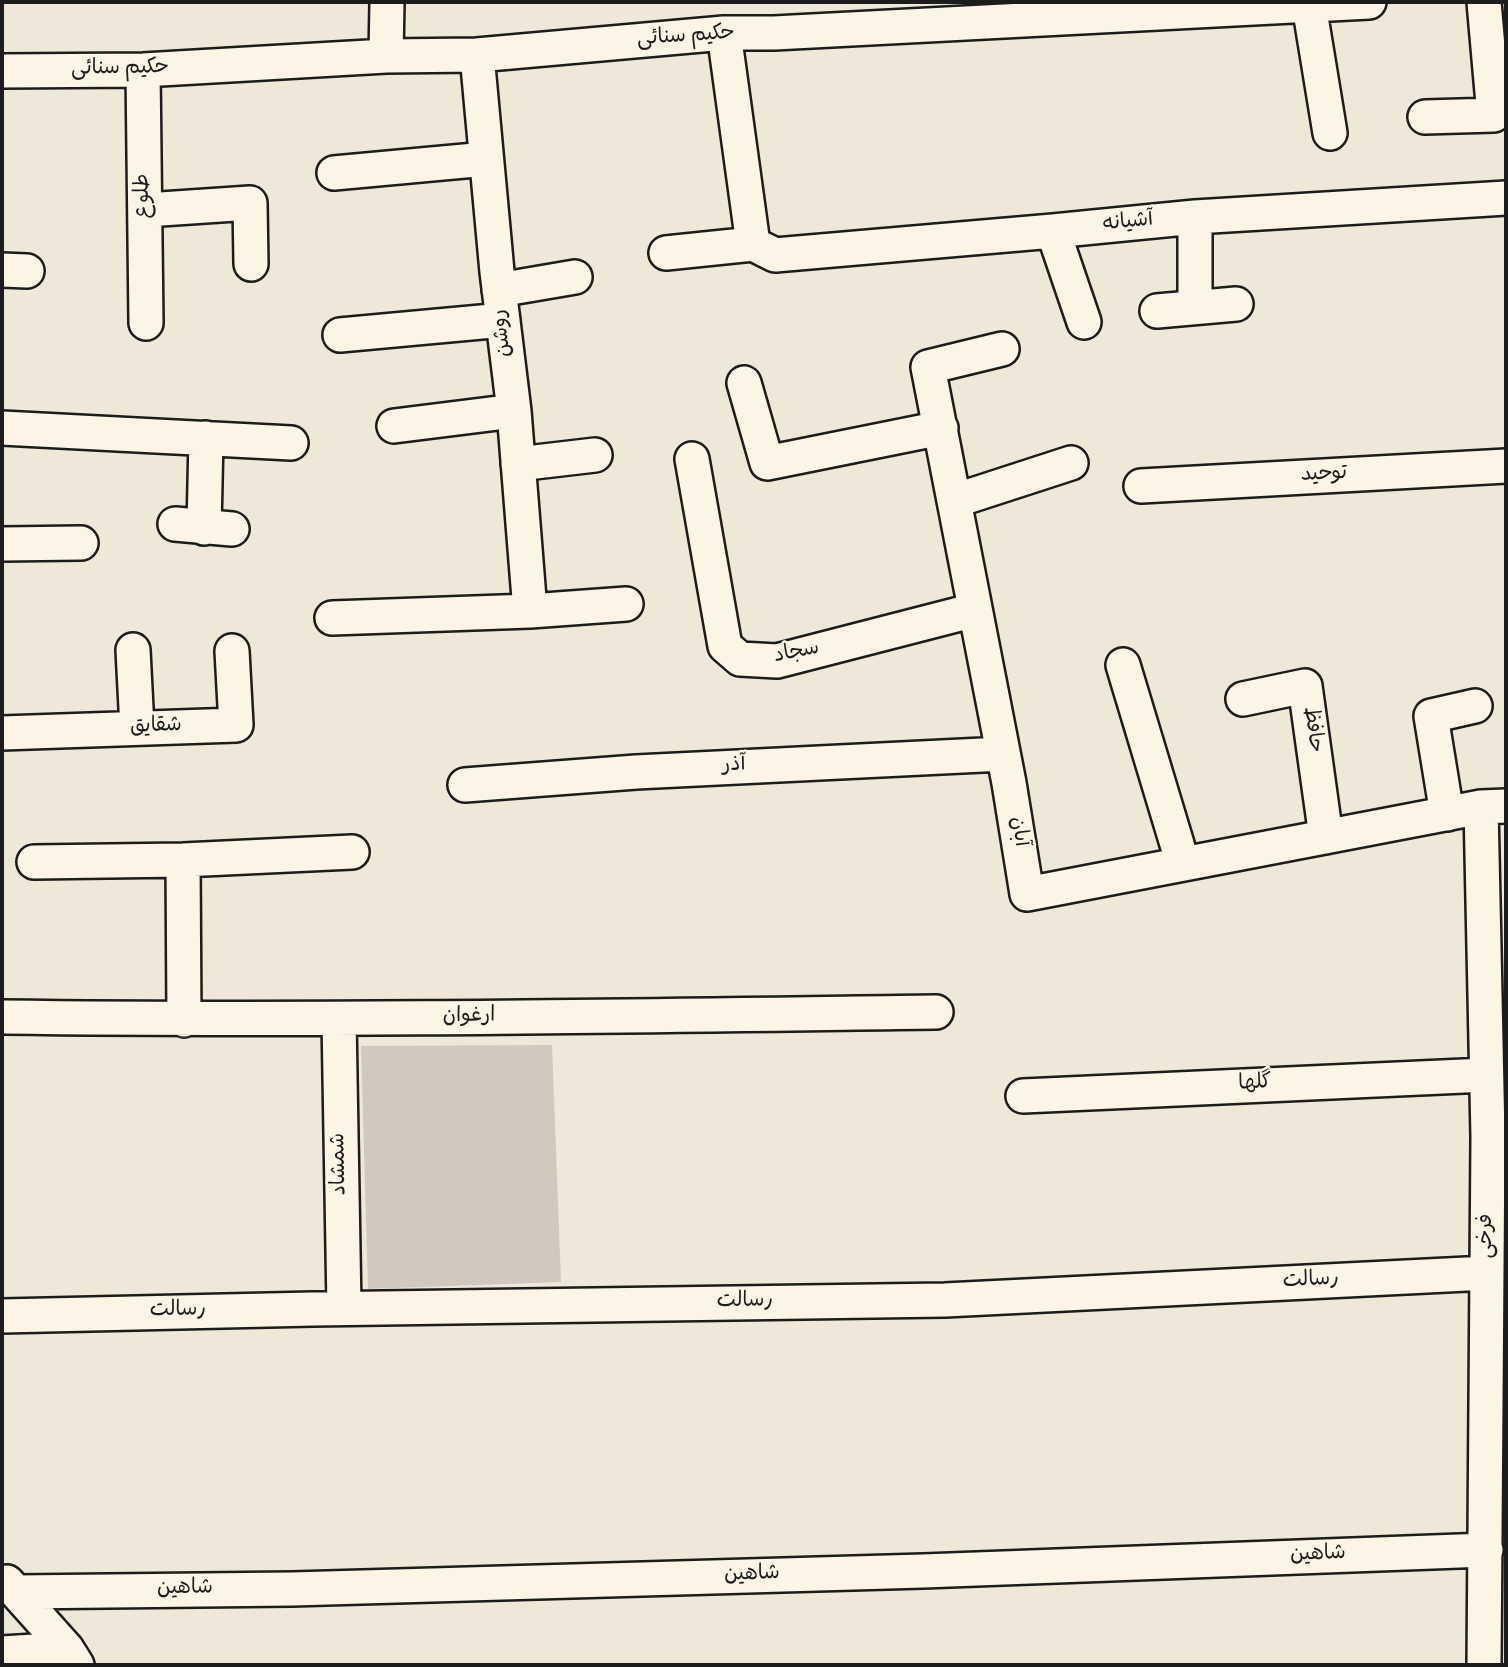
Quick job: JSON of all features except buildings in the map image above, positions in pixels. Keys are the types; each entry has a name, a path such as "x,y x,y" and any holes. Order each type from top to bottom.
{"street":[{"path":"386,56 387,2"},
{"name":"حکیم سنائی","path":"2,71 143,70 386,56 477,55 724,33 774,33 1369,2"},
{"path":"1424,117 1494,116 1484,2"},
{"path":"1309,5 1330,133"},
{"path":"666,253 753,244 724,33"},
{"name":"روشن","path":"477,55 514,411 530,611"},
{"name":"طلوع","path":"143,70 146,323"},
{"path":"334,173 486,159"},
{"name":"آشیانه","path":"753,244 775,255 1195,217 1506,198"},
{"path":"146,210 250,203 251,264"},
{"path":"1195,217 1195,307"},
{"path":"1053,231 1084,322"},
{"path":"340,335 501,305 575,277"},
{"path":"1157,311 1236,304"},
{"name":"آبان","path":"1002,349 928,367 1003,754 1027,894 1494,806"},
{"path":"744,383 767,463 941,428"},
{"path":"394,426 514,411"},
{"path":"2,428 291,443"},
{"path":"204,527 206,438"},
{"path":"518,464 595,455"},
{"name":"سجاد","path":"692,459 725,646 740,659 777,661 975,610"},
{"path":"954,501 1071,463"},
{"name":"توحید","path":"1141,486 1506,466"},
{"path":"2,544 81,543"},
{"path":"332,618 530,611 626,604"},
{"path":"133,650 138,728"},
{"name":"شقایق","path":"2,733 236,725 232,652"},
{"path":"1123,665 1183,864"},
{"name":"حافظ","path":"1242,699 1305,686 1326,836"},
{"path":"1447,814 1431,716 1475,706"},
{"name":"آذر","path":"465,785 636,772 1003,754"},
{"name":"فرخی","path":"1484,1665 1493,1572 1497,1315 1487,1273 1486,1075 1496,999 1494,806"},
{"path":"34,862 183,860 352,852"},
{"path":"183,860 184,1020"},
{"name":"ارغوان","path":"2,1017 184,1020 936,1012"},
{"name":"شمشاد","path":"339,1019 344,1308"},
{"name":"گلها","path":"1023,1096 1486,1075"},
{"name":"رسالت","path":"2,1316 344,1308 946,1300 1487,1273"},
{"name":"شاهین","path":"9,1584 292,1589 923,1571 1493,1572"},
{"path":"9,1584 72,1657"},
{"path":"2,1653 72,1657"}],"shaded area":[{"path":"552,1045 561,1282 368,1289 361,1046"}]}
